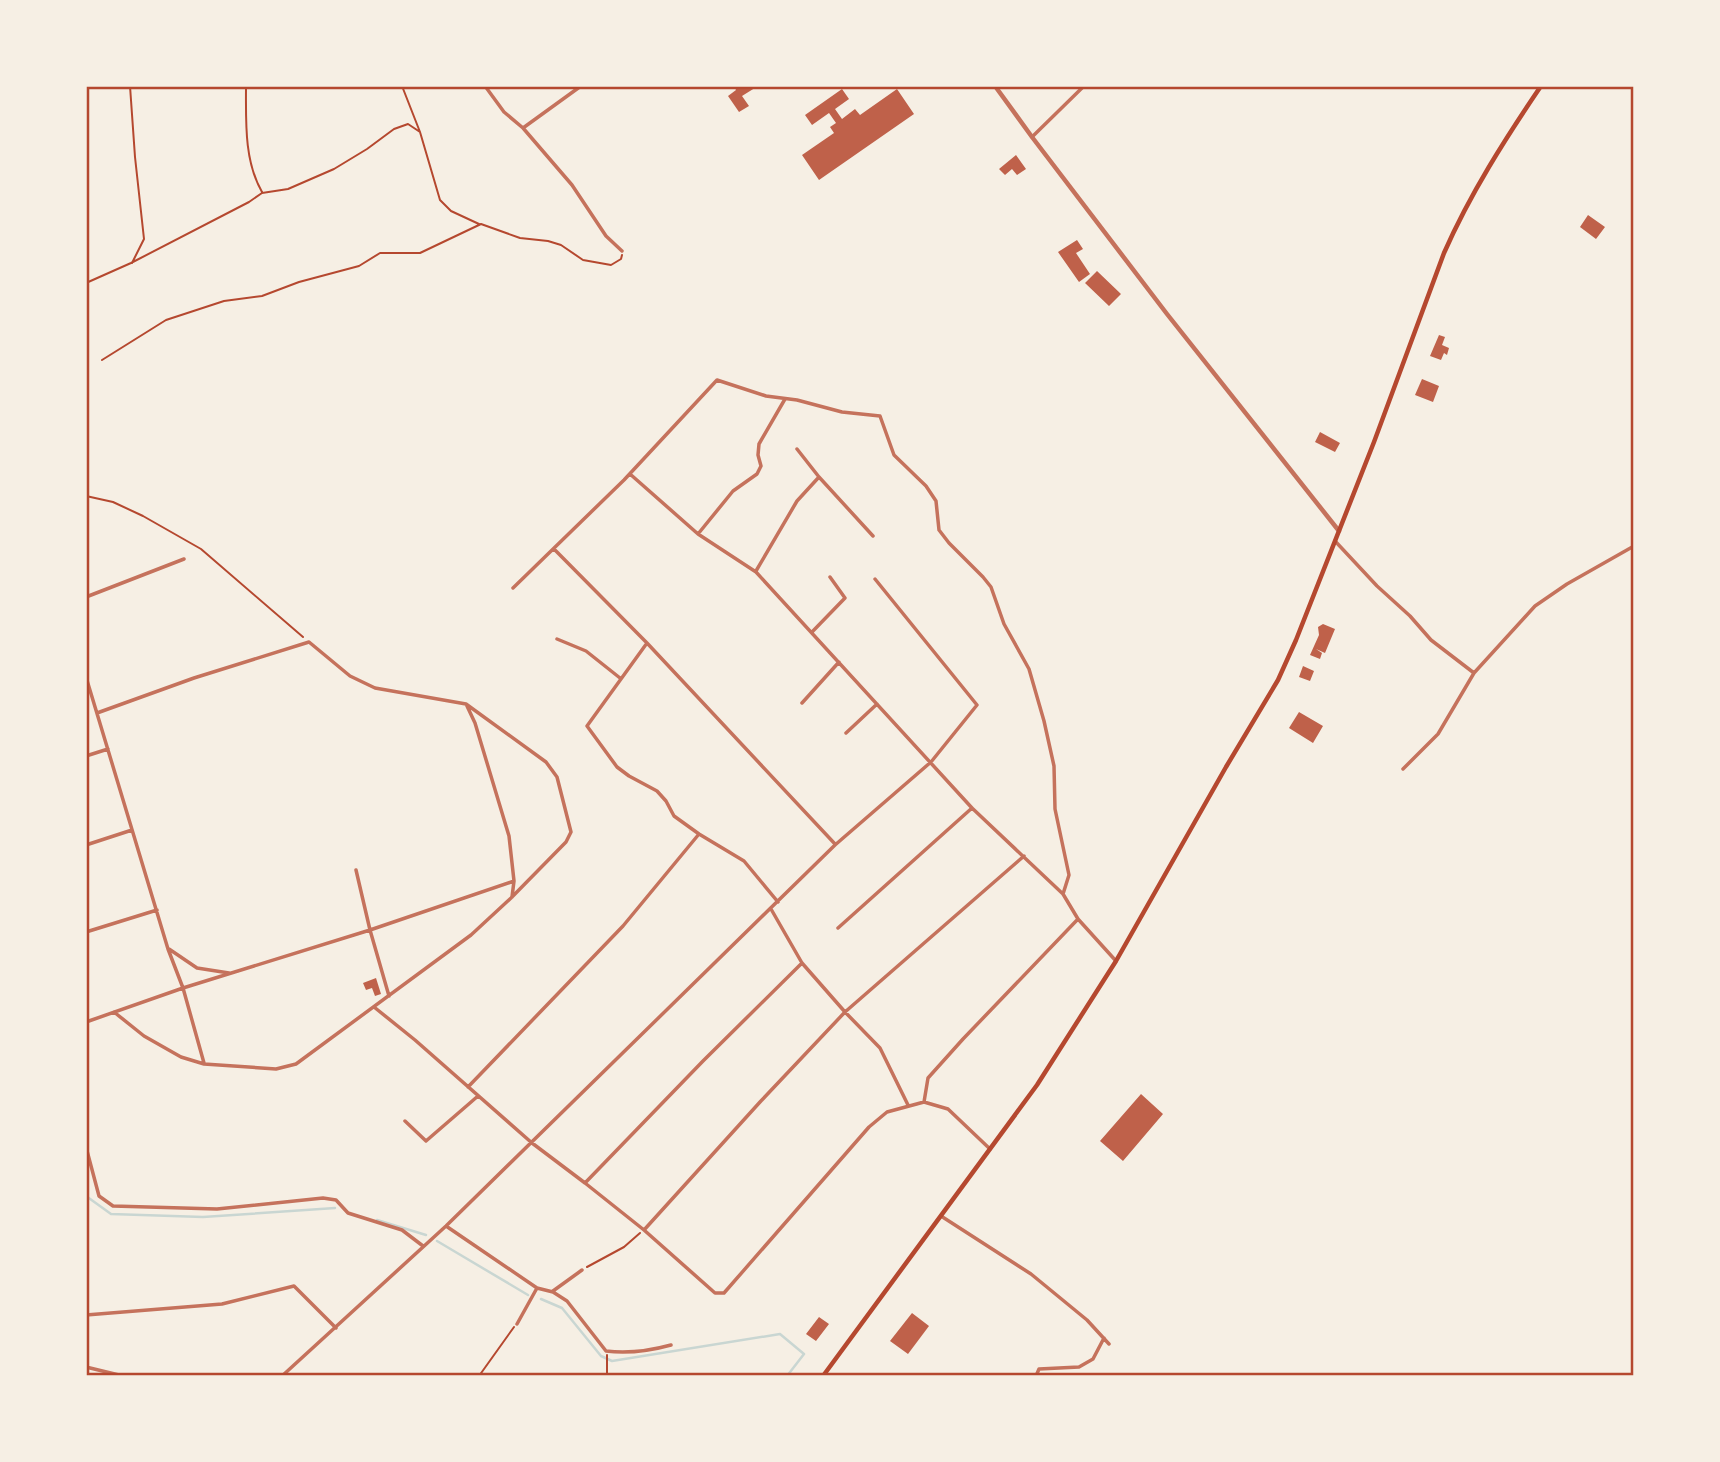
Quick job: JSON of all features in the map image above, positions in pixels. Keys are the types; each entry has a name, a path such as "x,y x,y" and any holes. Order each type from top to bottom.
{"main road":[{"path":"823,1376 1037,1085 1116,961 1278,680 1374,442 1457,223 1541,86"}],"street":[{"path":"485,86 505,112 523,128 572,185 606,236 622,251"},
{"path":"523,128 582,86"},
{"path":"995,86 1167,314 1339,531"},
{"path":"1031,137 1084,86"},
{"path":"513,588 629,474 717,380 766,396 797,400 842,412 880,416 894,456 926,485 936,501 939,530 991,587 1004,624 1029,669 1054,766 1055,809 1069,875 1063,894"},
{"path":"698,534 733,491 757,474 761,466 759,444 785,398"},
{"path":"797,449 873,536"},
{"path":"629,474 698,534 756,572 972,808 1063,894 1078,919 1116,961"},
{"path":"756,572 797,501 819,477"},
{"path":"1335,541 1377,586 1410,615 1431,640 1474,673"},
{"path":"1404,769 1438,734 1474,673 1535,606 1567,584 1634,546"},
{"path":"554,549 647,643 835,845"},
{"path":"86,597 184,559"},
{"path":"812,632 845,598 830,577"},
{"path":"282,1376 446,1226 835,845 930,762 977,705 875,579"},
{"path":"557,639 586,651 621,679"},
{"path":"97,713 194,678 309,642 350,676 374,688 466,704 546,762 557,777 570,832 566,842 512,898 471,934 296,1064 276,1069 204,1064 181,1057 153,1042 114,1012"},
{"path":"647,643 587,726 617,767 657,791 674,816 744,861 778,902"},
{"path":"802,703 839,662"},
{"path":"86,677 204,1064"},
{"path":"466,704 475,723 509,836 514,881 512,898"},
{"path":"846,733 877,704"},
{"path":"86,756 108,749"},
{"path":"838,928 972,808"},
{"path":"86,845 132,830"},
{"path":"468,1087 623,926 699,834"},
{"path":"644,1230 845,1012 1024,856"},
{"path":"356,870 389,996"},
{"path":"86,1022 514,881"},
{"path":"771,909 802,963 880,1048 908,1105"},
{"path":"86,932 156,910"},
{"path":"924,1102 928,1078 1078,919"},
{"path":"168,949 197,968 231,974"},
{"path":"585,1183 802,963"},
{"path":"374,1007 532,1143 644,1230 715,1293 724,1293 869,1127 887,1112 924,1102 948,1109 990,1149"},
{"path":"405,1121 426,1140 478,1096"},
{"path":"86,1147 99,1196 113,1206 217,1209 323,1198 336,1200 348,1213 402,1230 423,1246"},
{"path":"941,1216 1031,1274 1087,1320 1110,1344"},
{"path":"446,1226 537,1288 553,1292 568,1301 606,1351 647,1351 671,1345"},
{"path":"553,1292 583,1269"},
{"path":"86,1315 222,1304 294,1286 336,1328"},
{"path":"517,1324 537,1288"},
{"path":"1036,1376 1039,1369 1079,1367 1093,1359 1104,1338"},
{"path":"86,1367 122,1376"}],"path":[{"path":"130,86 144,239 131,263"},
{"path":"246,86 249,149 254,178 262,193"},
{"path":"402,86 420,132 440,200 451,211 520,238 561,244 583,260 611,265 621,259 622,251"},
{"path":"86,283 131,263 262,193 288,189 334,169 394,129 408,124 420,132"},
{"path":"102,360 166,320 224,301 262,296 299,282 359,266 380,253 421,253 481,224"},
{"path":"86,496 113,502 201,549 309,642"},
{"path":"583,1269 624,1247 644,1230"},
{"path":"479,1376 517,1324"},
{"path":"606,1351 607,1376"}],"building":[{"path":"734,86 758,86 742,96 749,106 739,112 728,96 736,90"},
{"path":"842,89 849,99 835,109 842,119 855,109 860,115 897,89 914,114 819,180 802,155 834,133 830,127 836,123 829,113 812,125 805,115"},
{"path":"1016,155 1026,169 1017,175 1012,169 1005,175 999,169"},
{"path":"1588,215 1605,227 1596,239 1580,227"},
{"path":"1077,240 1083,249 1076,253 1090,274 1079,282 1058,252"},
{"path":"1097,271 1121,294 1109,306 1085,283"},
{"path":"1439,335 1445,337 1442,345 1449,348 1447,355 1444,353 1441,360 1430,356"},
{"path":"1422,379 1439,386 1433,402 1415,395"},
{"path":"1320,432 1340,443 1335,452 1315,442"},
{"path":"1323,624 1335,629 1325,653 1316,649 1322,653 1320,659 1310,655 1319,635 1318,627"},
{"path":"1303,666 1314,671 1310,681 1299,677"},
{"path":"1299,712 1323,726 1313,743 1289,728"},
{"path":"376,978 381,994 375,996 372,988 366,990 363,983"},
{"path":"1141,1094 1163,1114 1123,1161 1100,1141"},
{"path":"912,1313 929,1326 908,1354 890,1341"},
{"path":"819,1317 829,1324 816,1341 806,1334"}],"waterway":[{"path":"86,1196 111,1214 203,1217 335,1208"},
{"path":"377,1220 426,1235"},
{"path":"437,1241 528,1295"},
{"path":"541,1299 562,1308 601,1356 612,1361 780,1334 804,1354 787,1376"}]}
